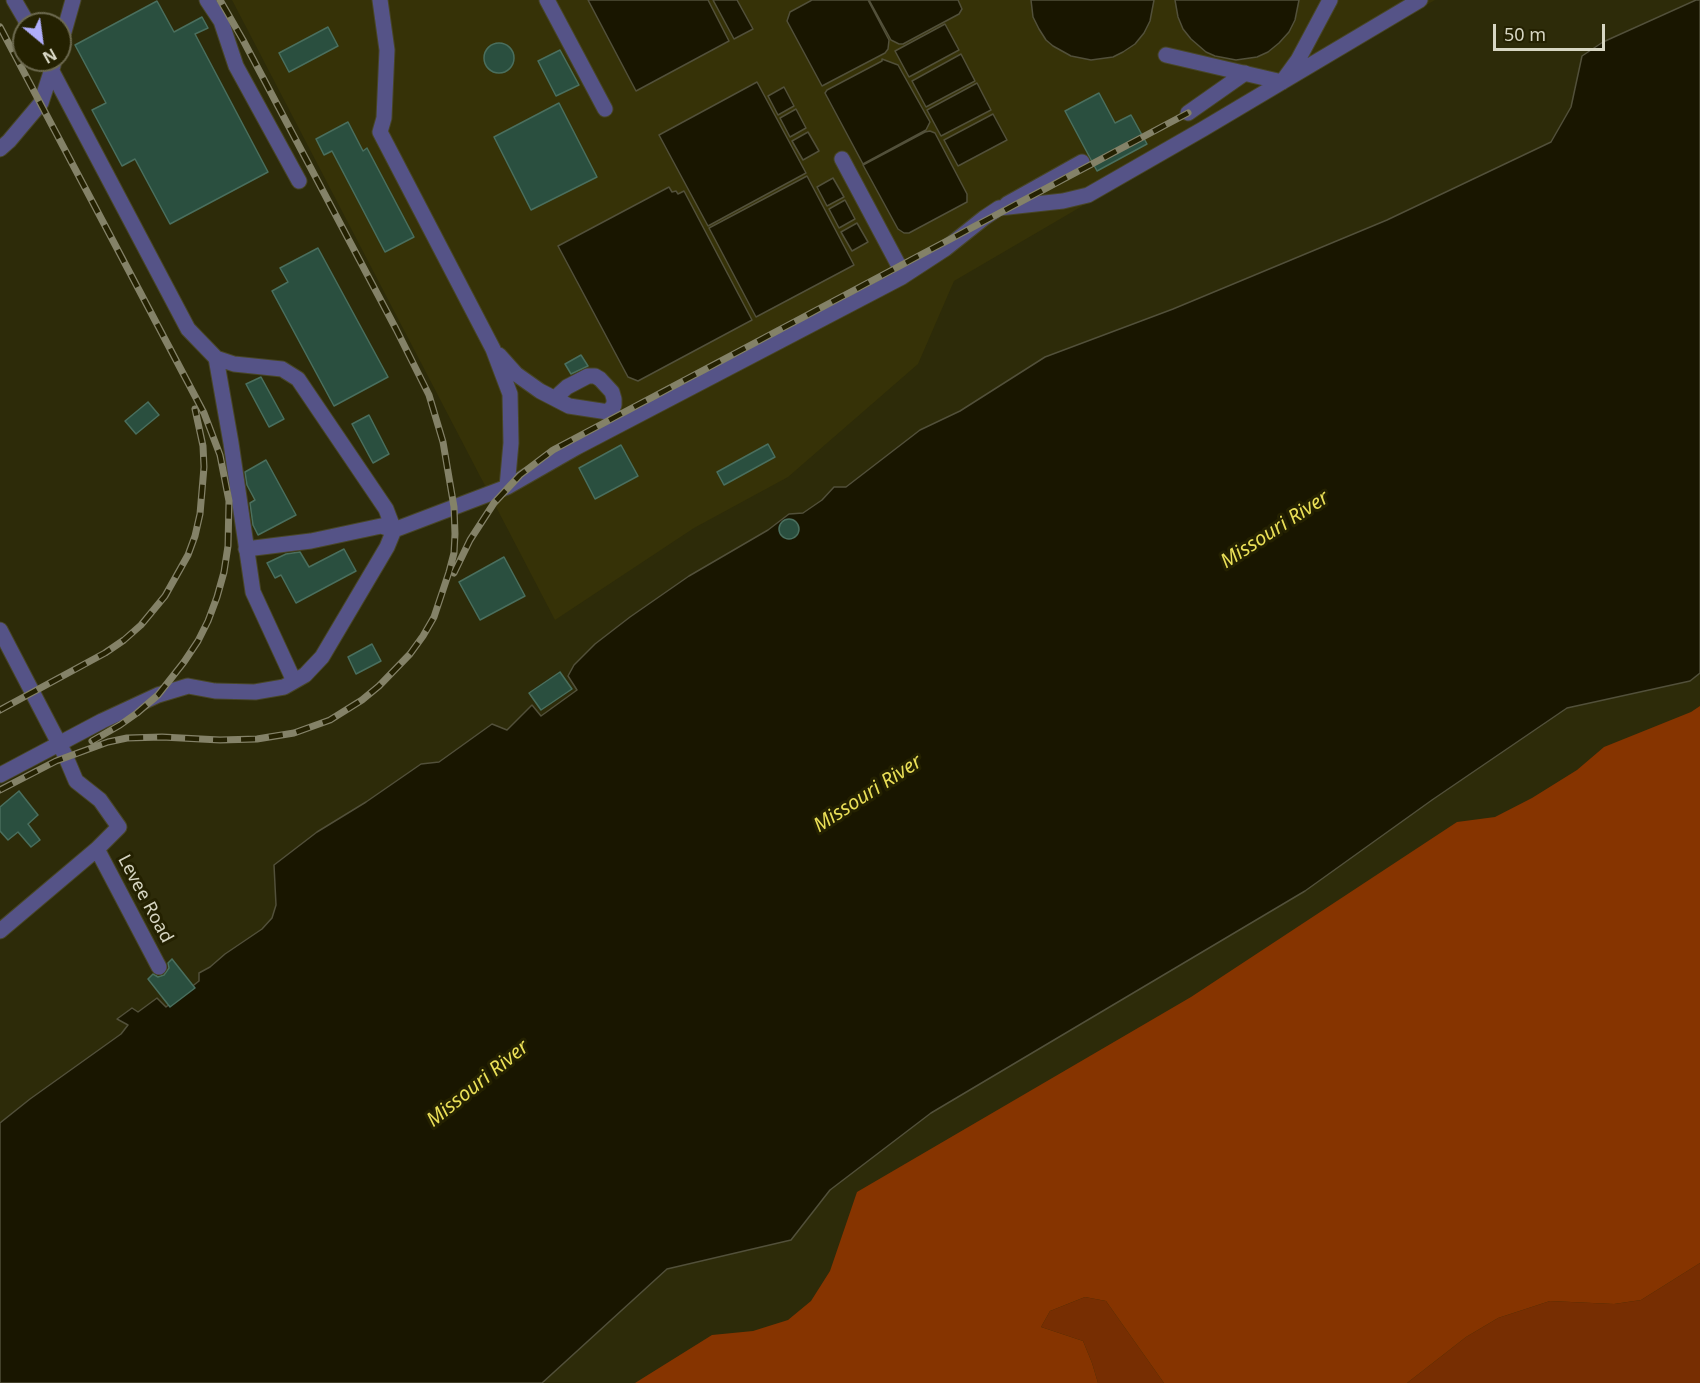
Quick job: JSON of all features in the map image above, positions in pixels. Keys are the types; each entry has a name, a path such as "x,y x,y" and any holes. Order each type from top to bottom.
{"street":[{"path":"207,0 221,21 236,66 299,181"},
{"path":"380,0 387,50 384,118 380,132 493,349 510,394 511,443 507,487"},
{"path":"547,0 605,109"},
{"path":"1282,82 1298,60 1330,0"},
{"path":"999,208 1063,201 1088,195 1420,0"},
{"path":"1166,55 1282,82"},
{"path":"0,149 41,103 49,72"},
{"path":"0,775 59,743 158,695 188,686 215,691 255,692 284,687 305,675 322,657 387,547 394,530 386,509 298,379 282,369 234,364 216,358 188,329 56,72"},
{"path":"1188,113 1245,74"},
{"path":"842,159 899,266 902,277"},
{"path":"246,549 311,541 381,526 394,530 507,487 620,424 902,277 945,249 999,208 1082,162"},
{"path":"493,349 516,374 540,391 569,406 608,412 616,416 620,424"},
{"path":"216,358 253,592 294,681"},
{"path":"555,398 567,387 588,376 595,376 612,392 614,405 608,412"},
{"path":"0,630 59,743"},
{"name":"Levee Road","path":"0,931 97,849 119,827 100,800 76,781 59,743"},
{"name":"Levee Road","path":"97,849 159,967"}],"shaded area":[{"path":"232,0 1435,0 954,281 918,364 788,477 694,528 555,620"},
{"path":"1700,706 1700,1263 1641,1300 1614,1304 1550,1301 1498,1318 1466,1337 1407,1383 1164,1383 1106,1301 1085,1297 1050,1311 1041,1327 1083,1341 1098,1383 635,1383 712,1335 753,1331 788,1320 811,1301 830,1271 857,1192 1191,997 1457,822 1495,817 1532,798 1577,770 1604,747 1691,712"},
{"path":"1700,1263 1700,1383 1407,1383 1466,1337 1498,1318 1550,1301 1614,1304 1641,1300"},
{"path":"1085,1297 1106,1301 1164,1383 1098,1383 1083,1341 1041,1327 1050,1311"}],"water":[{"path":"588,0 708,0 729,41 636,91"},
{"path":"713,0 737,0 753,29 734,39"},
{"path":"812,0 868,0 889,40 888,49 885,53 822,86 787,21 790,12"},
{"path":"869,0 958,0 962,9 959,14 899,44 891,40"},
{"path":"1031,0 1154,0 1150,21 1135,44 1113,57 1091,60 1071,56 1046,40 1033,17"},
{"path":"1175,0 1299,0 1295,20 1289,32 1279,43 1257,57 1236,60 1206,52 1191,39 1183,29 1178,17"},
{"name":"Missouri River","path":"1700,0 1700,673 1690,681 1567,708 1432,800 1305,891 931,1113 830,1190 791,1240 667,1269 542,1383 0,1383 0,1123 121,1034 128,1025 117,1019 132,1008 138,1012 157,998 166,1007 199,981 199,973 262,929 272,918 276,905 274,865 317,832 421,764 439,762 492,724 507,730 532,705 541,716 577,690 568,676 574,665 595,644 630,617 689,576 768,530 789,514 803,513 822,500 834,487 846,487 920,430 960,411 1045,357 1173,309 1387,220 1551,142 1571,107 1582,56 1603,42"},
{"path":"945,24 959,50 909,77 895,51"},
{"path":"961,54 975,81 926,107 912,81"},
{"path":"882,59 898,65 930,122 926,130 863,164 825,93"},
{"path":"757,82 806,173 708,226 659,135"},
{"path":"977,83 991,110 941,136 927,110"},
{"path":"784,87 794,106 778,115 768,96"},
{"path":"796,109 806,128 790,137 780,118"},
{"path":"993,114 1007,140 958,166 944,140"},
{"path":"930,131 935,133 967,194 967,202 909,233 904,233 898,229 863,165"},
{"path":"808,132 819,151 803,160 792,141"},
{"path":"807,176 854,265 756,317 709,228"},
{"path":"833,178 844,197 827,206 817,187"},
{"path":"669,187 672,192 676,191 678,194 684,191 752,320 638,381 628,377 558,246"},
{"path":"845,200 855,219 839,228 829,209"},
{"path":"857,223 868,242 852,251 841,232"}],"building":[{"path":"157,1 174,32 202,17 208,28 195,34 268,172 170,224 135,159 122,166 92,110 106,103 75,45"},
{"path":"328,27 338,46 289,72 279,53"},
{"path":"499,43 510,47 514,58 510,69 499,73 488,69 484,58 488,47"},
{"path":"560,50 579,85 556,96 538,61"},
{"path":"1099,93 1115,123 1131,115 1147,144 1097,171 1065,111"},
{"path":"559,103 597,177 531,210 494,137"},
{"path":"348,122 363,151 367,148 414,237 385,252 332,151 324,155 316,139"},
{"path":"318,248 388,377 334,406 272,291 288,282 280,268"},
{"path":"581,355 588,366 571,374 565,364"},
{"path":"261,377 284,419 269,427 246,384"},
{"path":"148,402 159,415 136,434 125,421"},
{"path":"369,415 389,454 373,463 352,424"},
{"path":"768,444 775,457 724,485 717,472"},
{"path":"621,445 638,476 595,499 579,468"},
{"path":"266,460 296,515 258,535 253,525 250,503 255,500 247,485 245,472"},
{"path":"789,519 796,522 799,529 796,536 789,539 782,536 779,529 782,522"},
{"path":"344,549 356,571 296,603 281,575 275,578 267,563 286,554 300,552 309,567"},
{"path":"504,557 525,596 480,620 459,582"},
{"path":"372,644 381,661 356,674 348,657"},
{"path":"560,672 572,689 541,710 529,693"},
{"path":"19,791 38,815 28,824 40,840 31,847 18,832 8,840 0,831 0,807"},
{"path":"172,959 195,988 170,1007 148,979 153,974 158,977 164,975"}],"railway":[{"path":"0,790 56,761 108,742 127,738 162,737 257,739 294,733 330,720 362,700 379,686 410,654 434,617 449,572 454,553 454,507 443,442 429,395 220,0"},
{"path":"0,27 204,413 220,455 229,501 228,546 224,572 208,621 198,641 158,695 120,725 92,741"},
{"path":"454,573 470,540 494,503 520,475 553,450 1188,113"},
{"path":"0,710 105,653 124,640 141,625 165,596 188,555 200,514 204,467 203,446 195,409"}]}
